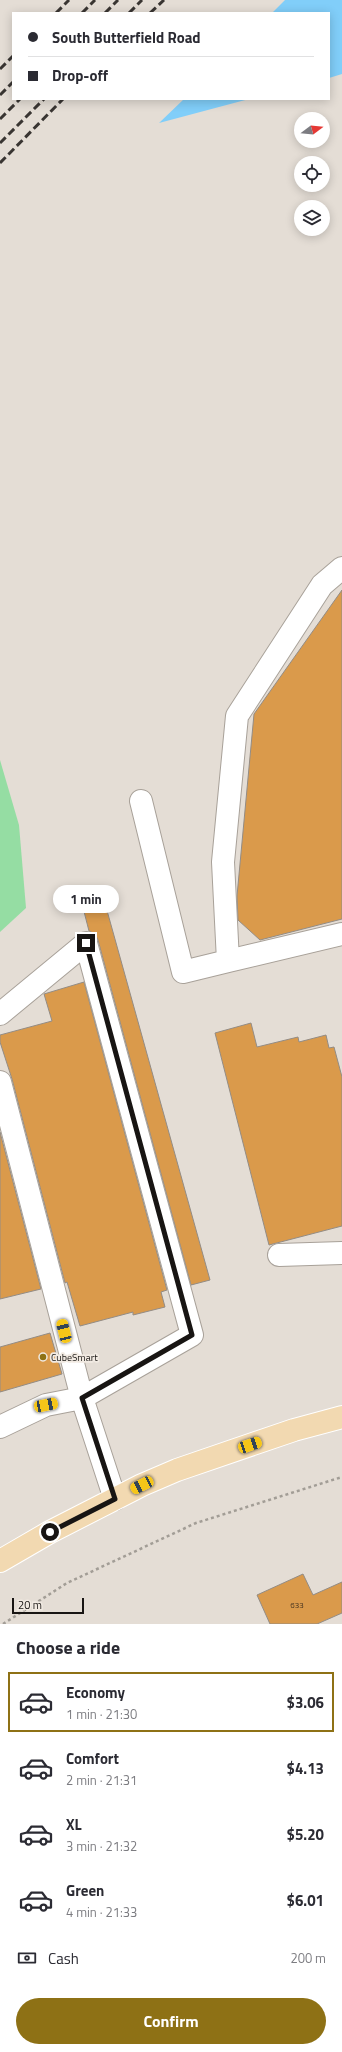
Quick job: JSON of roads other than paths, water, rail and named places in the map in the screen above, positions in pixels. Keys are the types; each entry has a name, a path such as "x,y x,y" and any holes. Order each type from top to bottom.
{"main road":[{"path":"0,1561 50,1532 177,1470 294,1430 342,1417"}],"lane":[{"path":"228,961 222,862 237,716 322,585 342,568"},
{"path":"141,801 183,972 342,934"},
{"path":"0,1014 86,943 192,1335 82,1398 46,1405 0,1427"},
{"path":"0,1082 82,1398 115,1499"},
{"path":"279,1255 342,1253"}],"water":[{"path":"285,0 342,0 342,74 330,78 330,12 273,12"},
{"path":"183,100 245,100 159,123"}],"railway":[{"path":"57,12 69,0"},
{"path":"83,12 95,0"},
{"path":"106,12 118,0"},
{"path":"130,12 142,0"},
{"path":"151,12 164,0"},
{"path":"0,69 12,57"},
{"path":"0,95 12,83"},
{"path":"0,119 19,100"},
{"path":"0,143 43,100"},
{"path":"0,163 62,100"}],"place":[{"name":"CubeSmart","path":"43,1357"}]}
